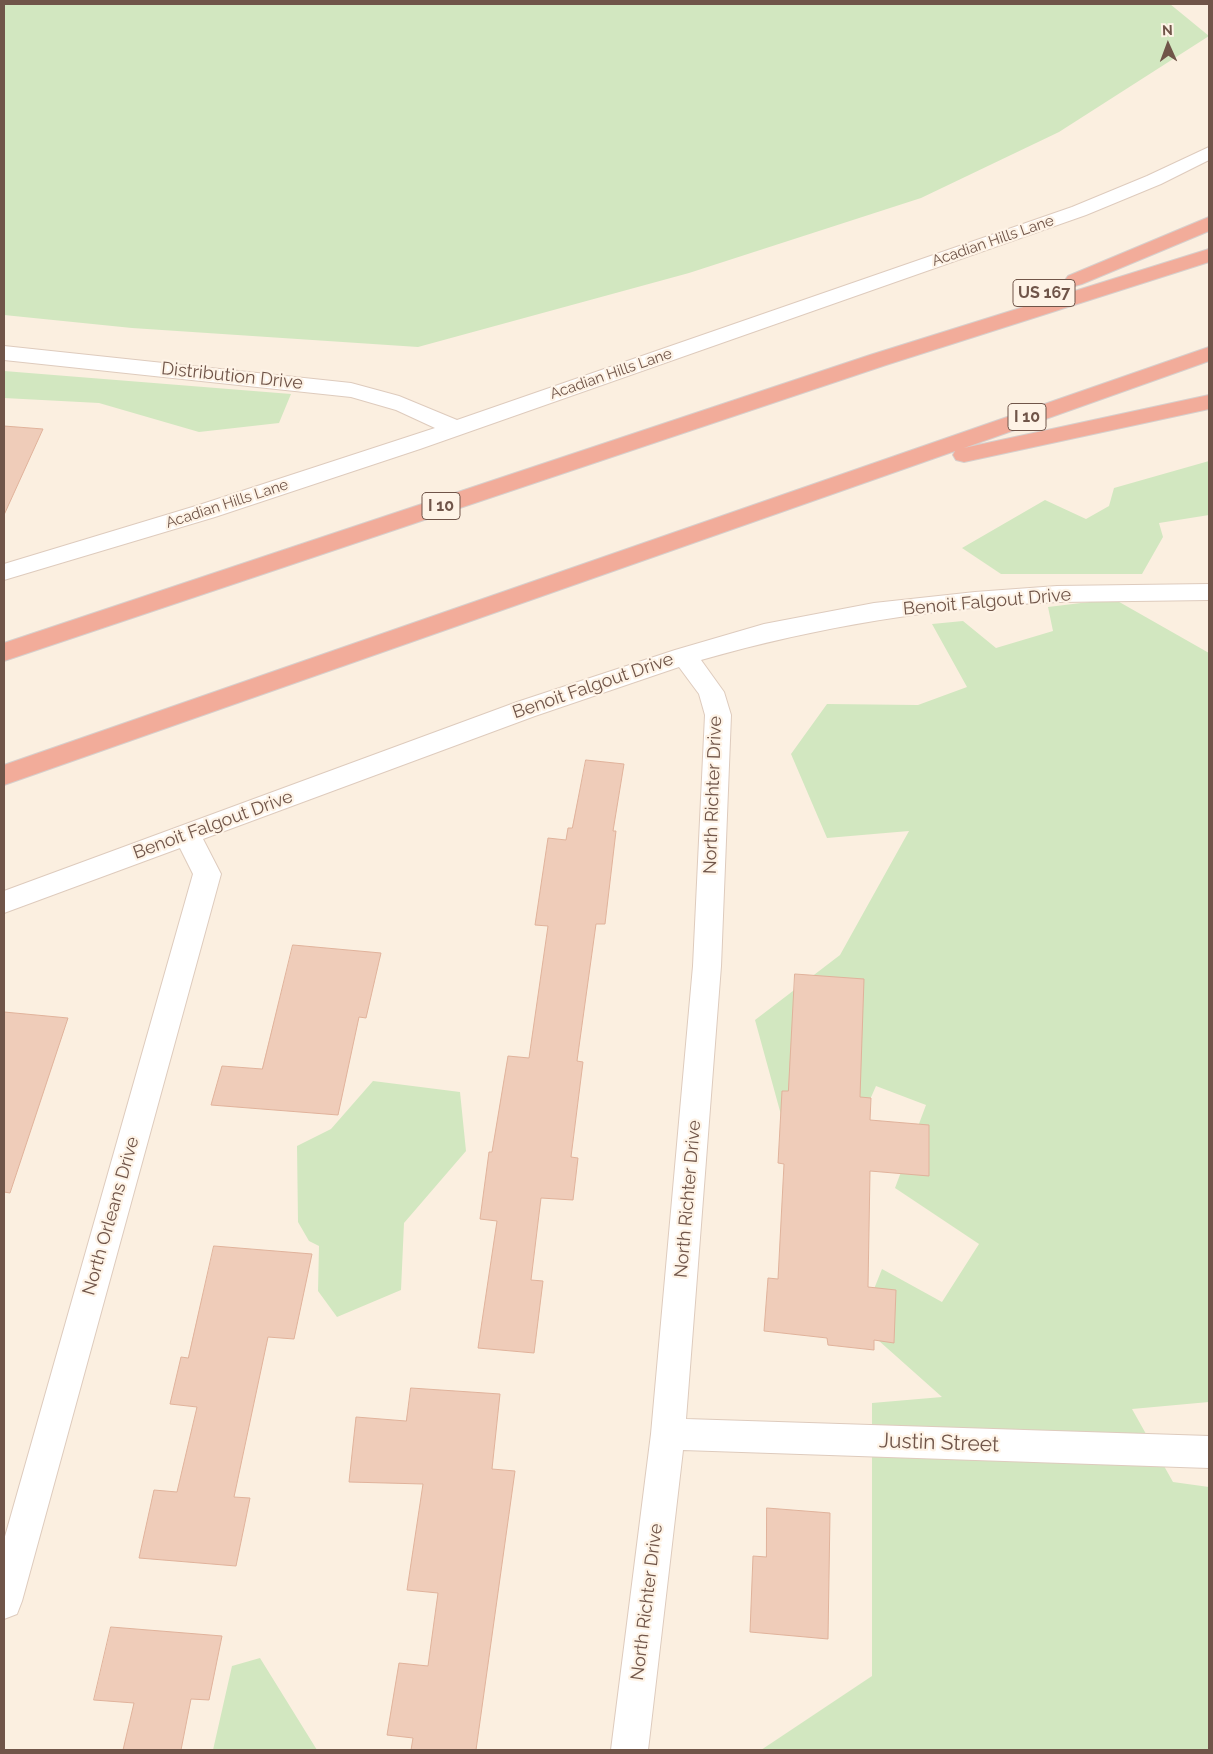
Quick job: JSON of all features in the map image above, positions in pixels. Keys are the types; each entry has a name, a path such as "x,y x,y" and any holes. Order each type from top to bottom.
{"highway":[{"name":"US 167","path":"878,360 1170,242 1209,223"},
{"name":"I 10","path":"4,652 878,360 1209,255"},
{"name":"I 10","path":"4,775 1209,354"},
{"path":"846,481 1209,402"}],"street":[{"name":"Acadian Hills Lane","path":"4,572 207,511 403,447 1079,211 1154,180 1209,153"},
{"name":"Distribution Drive","path":"4,353 351,390 384,397 418,410 454,428"},
{"name":"Benoit Falgout Drive","path":"4,902 526,709 684,656 764,633 883,611 975,600 1057,594 1209,592"},
{"name":"North Richter Drive","path":"629,1750 668,1434 707,966 718,715 711,692 684,656"},
{"name":"North Orleans Drive","path":"4,1601 207,874 187,835"},
{"name":"Justin Street","path":"668,1434 1209,1452"}],"green space":[{"path":"4,4 1170,4 1209,36 1059,132 921,198 689,273 418,347 132,328 4,315"},
{"path":"4,371 291,394 279,423 199,432 99,403 4,398"},
{"path":"1209,461 1209,515 1159,523 1163,537 1142,574 1001,574 962,548 1045,500 1086,519 1109,506 1114,488"},
{"path":"1114,599 1209,653 1209,1402 1132,1409 1173,1482 1209,1487 1209,1750 761,1750 872,1676 872,1403 942,1397 860,1324 882,1269 942,1302 979,1244 895,1188 926,1105 876,1086 853,1138 786,1133 755,1020 840,955 909,831 827,838 791,754 827,704 918,705 967,687 932,624 963,621 996,648 1053,631 1048,607"},
{"path":"373,1081 460,1092 466,1151 404,1223 401,1290 337,1317 318,1291 319,1246 309,1241 298,1222 297,1146 331,1129"},
{"path":"260,1658 317,1750 213,1750 232,1666"}],"building":[{"path":"4,426 43,429 4,515"},
{"path":"586,760 624,764 613,831 616,831 605,924 596,924 577,1061 583,1062 571,1157 578,1158 573,1200 541,1198 531,1280 543,1281 534,1353 478,1348 497,1221 480,1219 489,1152 492,1152 508,1056 529,1058 548,926 535,925 548,838 566,840 568,828 572,828"},
{"path":"293,945 381,953 366,1018 359,1017 338,1115 211,1105 222,1066 262,1069"},
{"path":"795,974 864,979 860,1097 871,1098 870,1120 929,1125 929,1176 870,1171 868,1287 896,1290 894,1343 874,1340 874,1350 828,1345 827,1338 764,1331 768,1278 778,1279 784,1164 778,1163 782,1091 788,1091"},
{"path":"4,1012 68,1018 10,1193 4,1192"},
{"path":"214,1246 312,1254 294,1339 268,1337 234,1497 250,1498 236,1566 139,1558 154,1490 177,1492 197,1407 170,1404 181,1357 188,1358"},
{"path":"411,1388 500,1394 492,1469 515,1471 476,1750 411,1750 413,1738 387,1735 399,1663 428,1666 438,1593 407,1590 423,1484 349,1482 356,1417 406,1421"},
{"path":"767,1508 830,1513 828,1639 750,1632 753,1556 766,1557"},
{"path":"111,1627 222,1636 209,1700 191,1699 181,1750 123,1750 134,1703 94,1700"}]}
